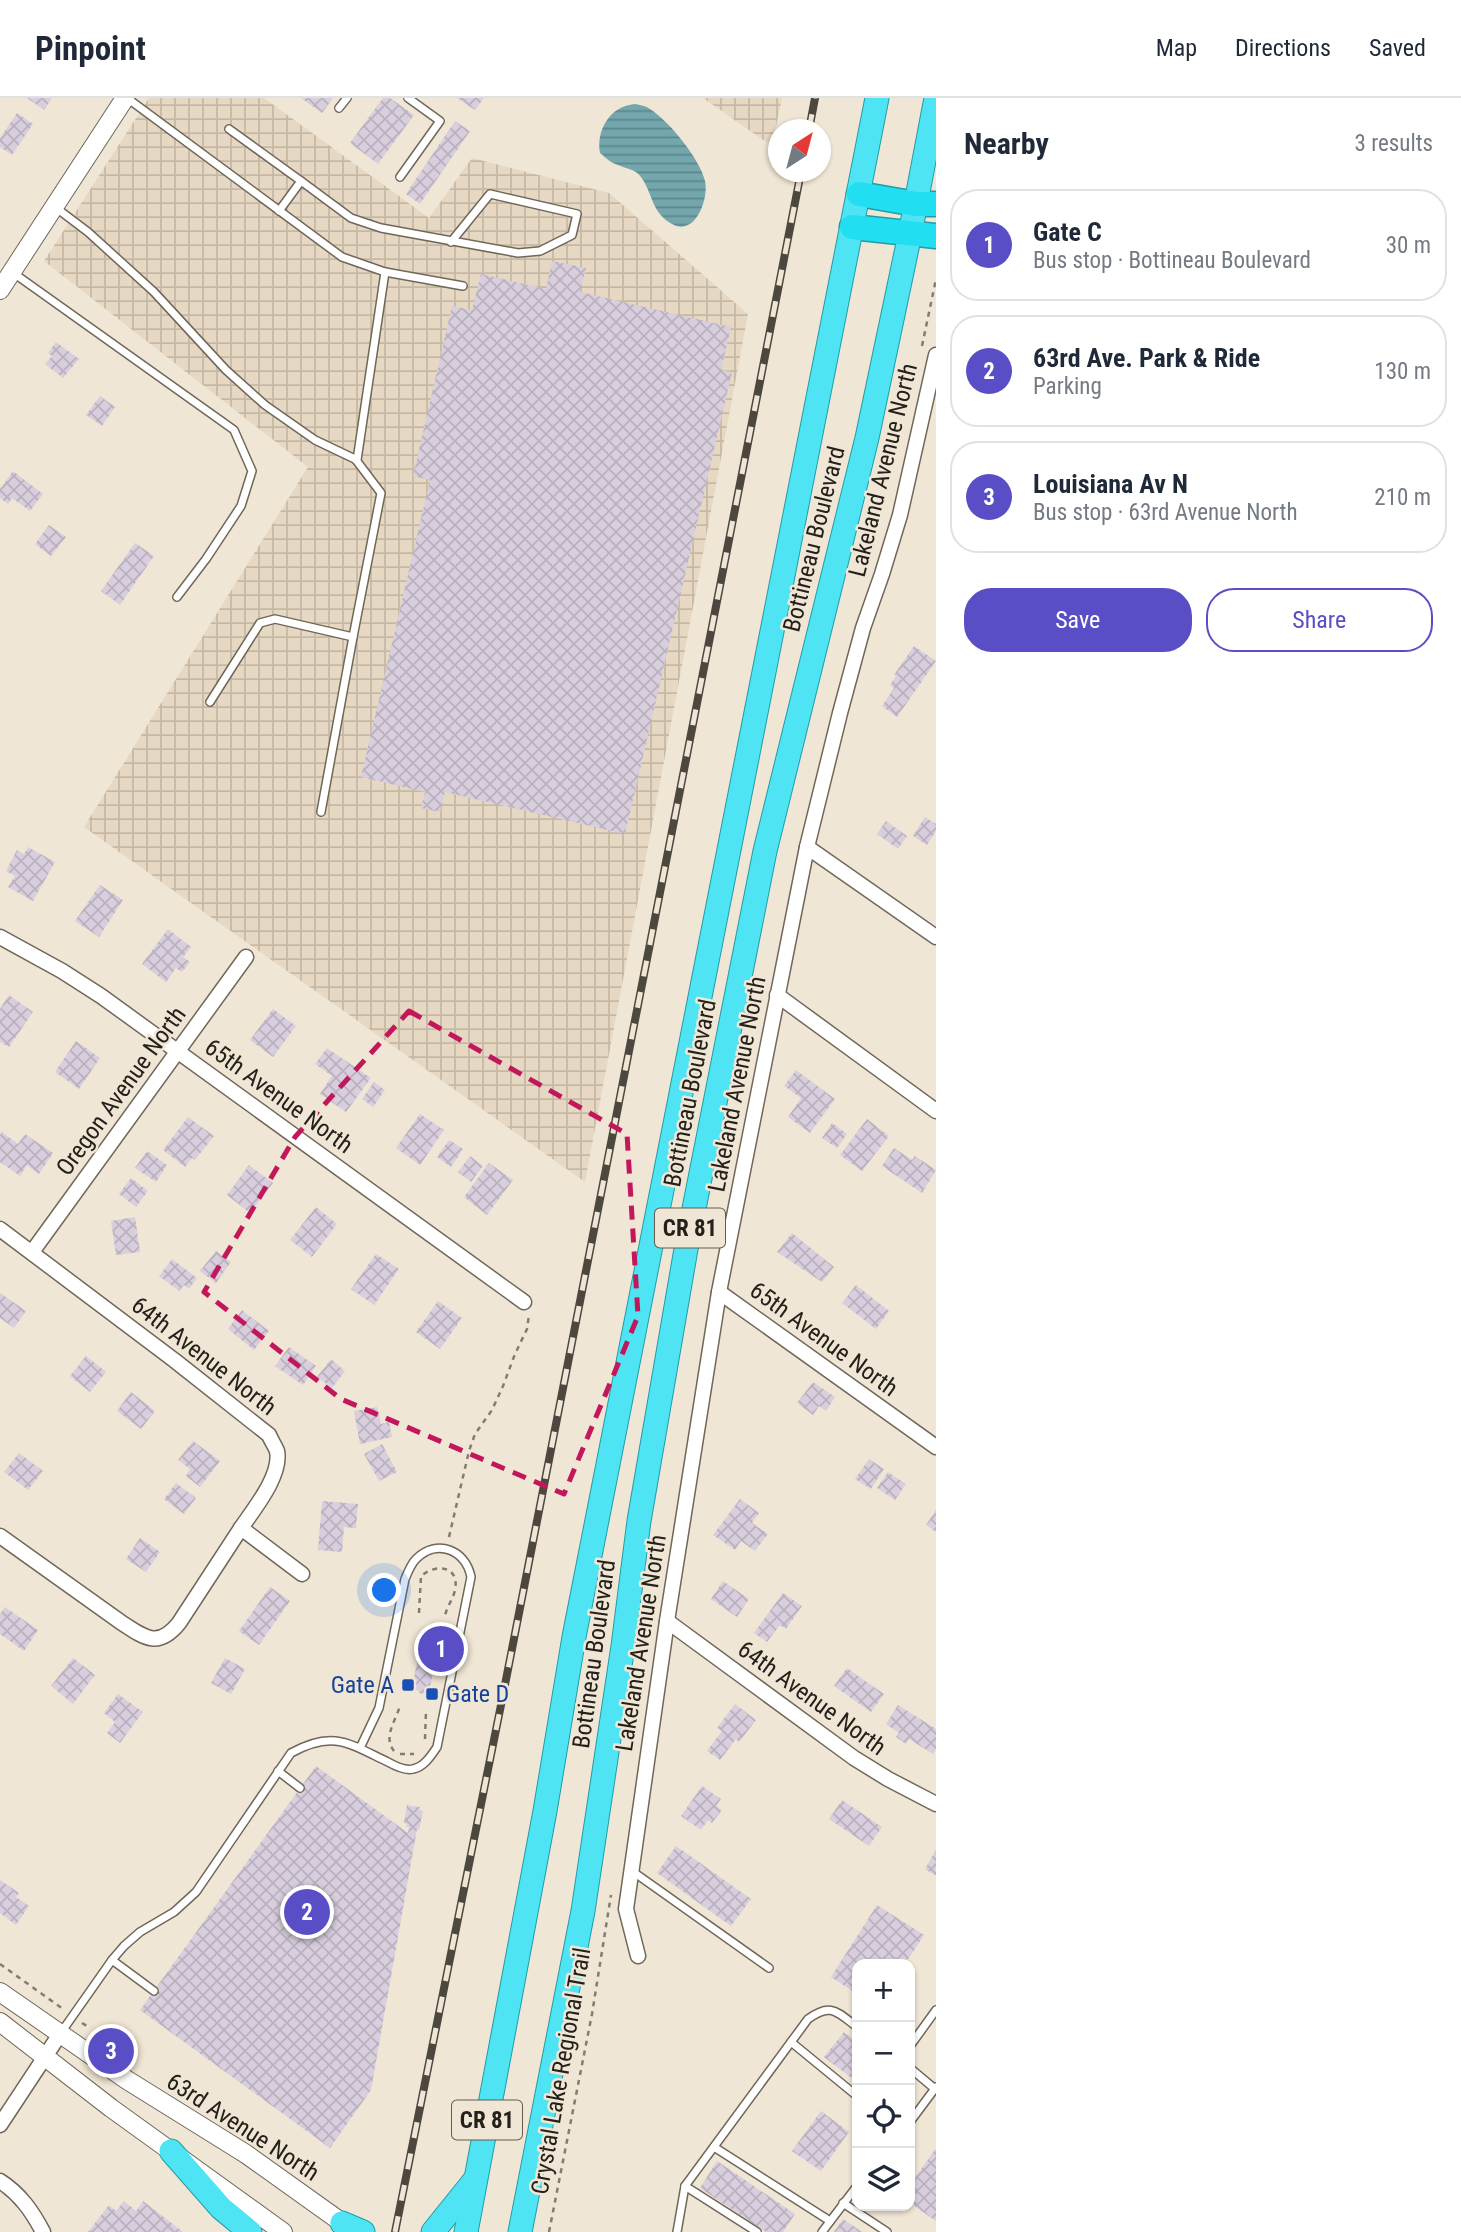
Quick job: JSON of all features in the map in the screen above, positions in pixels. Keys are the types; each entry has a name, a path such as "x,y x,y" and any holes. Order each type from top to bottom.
{"highway":[{"name":"Bottineau Boulevard","path":"466,2232 538,1851 576,1623 877,98"},
{"name":"Bottineau Boulevard","path":"520,2232 583,1911 639,1521 694,1209 765,851 864,450 910,234 926,204 936,98"},
{"path":"859,194 926,204"},
{"path":"852,227 936,236"},
{"path":"171,2151 221,2208 250,2232"},
{"path":"433,2232 476,2179"}],"street":[{"path":"0,290 126,98"},
{"name":"Lakeland Avenue North","path":"638,1956 626,1909 667,1621 719,1292 807,847 860,640 900,515 936,355"},
{"path":"807,847 936,937"},
{"name":"65th Avenue North","path":"0,937 62,971 179,1051 524,1302"},
{"name":"Oregon Avenue North","path":"32,1252 246,957"},
{"path":"777,995 936,1111"},
{"name":"64th Avenue North","path":"0,1229 269,1435 276,1451 277,1465 271,1481 179,1623 169,1635 160,1640 140,1634 122,1623 0,1536"},
{"name":"65th Avenue North","path":"719,1292 936,1447"},
{"path":"241,1528 302,1574"},
{"name":"64th Avenue North","path":"667,1621 855,1758 936,1804"},
{"name":"63rd Avenue North","path":"0,1992 127,2080 246,2154 354,2229"},
{"path":"0,2022 283,2232"},
{"path":"0,2125 60,2034"},
{"path":"0,2181 13,2190 34,2214 43,2232"}],"lane":[{"path":"126,98 342,257 385,272 463,286"},
{"path":"339,108 347,98"},
{"path":"400,177 440,121 408,98"},
{"path":"229,129 351,218 381,229 451,242 518,253 540,251 572,235 577,214 490,194 451,242"},
{"path":"279,211 301,181"},
{"path":"54,207 88,232 155,292 226,370 265,405 315,440 356,460 381,493 321,811"},
{"path":"12,271 234,429 252,471 241,506 177,597"},
{"path":"356,460 385,272"},
{"path":"210,702 260,623 275,619 353,637"},
{"path":"60,2034 112,1960 140,1932 174,1912 196,1892 291,1753 309,1743 342,1741 401,1768 414,1769 427,1761 437,1747 471,1577 469,1563 460,1555 446,1549 427,1550 414,1560 405,1579 379,1708 360,1748"},
{"path":"278,1771 300,1788"},
{"path":"631,1871 769,1968"},
{"path":"112,1960 153,1991"},
{"path":"677,2232 685,2186 808,2018 821,2009 833,2010 852,2023"},
{"path":"915,2039 936,2010"},
{"path":"790,2042 852,2092"},
{"path":"915,2072 935,2088 915,2115"},
{"path":"714,2147 830,2221"},
{"path":"685,2186 757,2232"},
{"path":"822,2232 852,2192"},
{"path":"843,2203 887,2232"}],"path":[{"path":"446,1549 475,1434 492,1410 527,1329 529,1316 524,1302"},
{"path":"419,1613 421,1576 428,1570 441,1567 449,1570 455,1582 455,1592 445,1617"},
{"path":"400,1706 388,1736 390,1745 396,1753 416,1754"},
{"path":"425,1745 426,1711"},
{"name":"Crystal Lake Regional Trail","path":"549,2232 592,2014 607,1916"},
{"path":"0,1964 89,2028"}],"highlighted area":[{"path":"409,1011 627,1134 638,1316 564,1494 341,1399 204,1292 295,1137"}],"shaded area":[{"path":"149,98 264,98 429,218 472,158 609,193 748,314 585,1182 84,827 308,467 44,261"},
{"path":"703,98 782,98 778,119 768,119 768,143"}],"water":[{"path":"635,104 648,108 666,122 683,141 702,172 706,188 703,205 689,225 682,227 666,220 657,209 639,174 613,163 600,153 600,136 612,114 618,109"}],"building":[{"path":"27,98 52,98 44,110"},
{"path":"301,98 333,98 322,113"},
{"path":"383,98 390,98 414,115 378,164 350,143"},
{"path":"457,98 484,98 475,110"},
{"path":"17,113 33,124 12,155 0,147 0,138"},
{"path":"455,121 470,131 420,204 406,194"},
{"path":"552,261 586,268 580,292 731,327 721,370 732,372 625,834 445,792 440,812 421,808 425,792 361,777 430,480 413,476 452,306 472,310 481,274 546,289"},
{"path":"56,342 79,359 63,378 45,364 52,356 48,353"},
{"path":"100,396 115,407 102,426 86,415"},
{"path":"13,471 43,494 30,511 12,498 8,504 0,498 0,489"},
{"path":"49,525 66,537 51,556 35,544"},
{"path":"135,543 154,556 120,605 101,591"},
{"path":"914,646 936,661 897,717 882,706 894,688 890,685 896,676 894,675"},
{"path":"925,817 936,824 936,831 927,845 913,836"},
{"path":"886,821 907,836 898,849 877,834"},
{"path":"28,847 55,862 33,901 8,887 15,876 6,871 17,850 24,854"},
{"path":"100,885 123,900 99,937 75,921"},
{"path":"168,929 191,947 183,957 190,962 182,972 176,968 166,982 142,964"},
{"path":"9,995 33,1012 9,1047 0,1042 0,1009"},
{"path":"273,1009 296,1026 273,1057 250,1040"},
{"path":"76,1041 100,1058 79,1089 55,1072"},
{"path":"327,1048 371,1078 346,1112 320,1094 332,1076 315,1064"},
{"path":"796,1070 835,1099 810,1133 788,1117 801,1098 784,1086"},
{"path":"374,1082 385,1090 373,1107 362,1099"},
{"path":"420,1114 444,1130 420,1165 396,1148"},
{"path":"188,1117 214,1136 195,1160 192,1158 185,1167 163,1150"},
{"path":"867,1119 889,1136 862,1171 840,1155"},
{"path":"832,1123 847,1134 837,1148 822,1138"},
{"path":"2,1132 18,1144 25,1134 53,1153 39,1174 27,1165 20,1176 0,1162"},
{"path":"449,1140 463,1149 451,1167 437,1157"},
{"path":"894,1148 912,1160 915,1156 936,1170 922,1193 882,1166"},
{"path":"147,1151 167,1165 156,1182 135,1168"},
{"path":"470,1156 483,1166 471,1182 458,1172"},
{"path":"489,1163 513,1180 487,1215 464,1197"},
{"path":"249,1165 273,1183 250,1213 227,1195"},
{"path":"131,1178 148,1191 136,1207 119,1194"},
{"path":"316,1207 337,1224 312,1257 290,1240"},
{"path":"135,1217 140,1252 116,1255 111,1221"},
{"path":"792,1233 834,1267 822,1282 777,1252"},
{"path":"216,1251 231,1262 216,1283 200,1271"},
{"path":"376,1254 399,1269 374,1305 351,1289"},
{"path":"172,1259 197,1278 189,1289 184,1285 179,1291 159,1276"},
{"path":"856,1285 889,1311 876,1329 842,1303"},
{"path":"0,1293 26,1311 14,1328 0,1318"},
{"path":"438,1301 462,1318 440,1349 416,1332"},
{"path":"242,1310 269,1331 254,1350 228,1329"},
{"path":"289,1347 316,1366 303,1385 275,1366"},
{"path":"86,1356 106,1372 90,1392 70,1376"},
{"path":"331,1359 345,1371 332,1388 317,1377"},
{"path":"813,1382 835,1397 826,1411 819,1406 813,1415 797,1403"},
{"path":"131,1392 155,1411 141,1429 117,1411"},
{"path":"377,1407 381,1424 389,1422 392,1437 360,1444 354,1411"},
{"path":"193,1441 220,1461 200,1487 186,1476 190,1469 178,1460"},
{"path":"382,1444 397,1472 379,1481 364,1454"},
{"path":"19,1453 43,1471 28,1490 4,1472"},
{"path":"869,1459 884,1469 871,1489 855,1479"},
{"path":"888,1472 906,1484 895,1500 877,1488"},
{"path":"176,1483 196,1498 184,1514 164,1499"},
{"path":"740,1499 759,1513 752,1523 768,1534 755,1551 741,1541 735,1550 713,1535"},
{"path":"322,1501 358,1504 356,1528 344,1527 342,1552 318,1550"},
{"path":"936,1510 936,1532 926,1525"},
{"path":"140,1538 160,1552 146,1572 126,1559"},
{"path":"723,1581 749,1599 737,1617 711,1599"},
{"path":"270,1587 290,1601 259,1645 239,1631"},
{"path":"783,1593 802,1606 786,1629 780,1625 767,1642 754,1633"},
{"path":"5,1607 38,1630 24,1651 0,1634 0,1614"},
{"path":"419,1637 431,1640 427,1656 436,1657 429,1692 425,1691 425,1694 412,1687"},
{"path":"73,1658 95,1675 73,1704 51,1686"},
{"path":"225,1658 245,1669 231,1694 211,1683"},
{"path":"847,1668 884,1694 871,1712 834,1686"},
{"path":"118,1694 143,1712 120,1743 107,1733 115,1722 104,1713"},
{"path":"735,1704 756,1720 739,1742 736,1739 720,1760 707,1751 722,1731 717,1728"},
{"path":"898,1705 936,1729 936,1749 933,1754 909,1739 906,1744 896,1737 899,1733 886,1724"},
{"path":"316,1766 408,1833 409,1827 404,1823 407,1805 420,1807 419,1810 423,1811 419,1830 417,1829 371,2090 330,2148 140,2010"},
{"path":"702,1786 721,1799 716,1806 722,1810 712,1823 708,1820 701,1830 681,1816"},
{"path":"842,1800 882,1827 869,1846 829,1819"},
{"path":"676,1846 751,1899 731,1926 657,1873"},
{"path":"936,1850 936,1876 925,1869"},
{"path":"0,1880 19,1893 16,1897 29,1906 16,1925 0,1913"},
{"path":"877,1905 924,1935 908,1959 852,1959 852,1991 831,1977"},
{"path":"844,2032 852,2038 852,2078 824,2057"},
{"path":"821,2111 849,2132 821,2171 792,2151"},
{"path":"936,2148 936,2221 915,2206 915,2178"},
{"path":"717,2161 795,2214 783,2232 766,2232 700,2188"},
{"path":"124,2201 136,2211 143,2201 183,2232 88,2232 109,2205 116,2211"},
{"path":"843,2219 862,2232 834,2232"}],"railway":[{"path":"811,119 815,98"},
{"path":"395,2232 502,1700 799,182"}],"place":[{"name":"Gate C","path":"441,1649"},
{"name":"Gate A","path":"408,1685"},
{"name":"Gate D","path":"432,1694"},
{"name":"63rd Ave. Park & Ride","path":"307,1912"},
{"name":"Louisiana Av N","path":"111,2051"}]}
